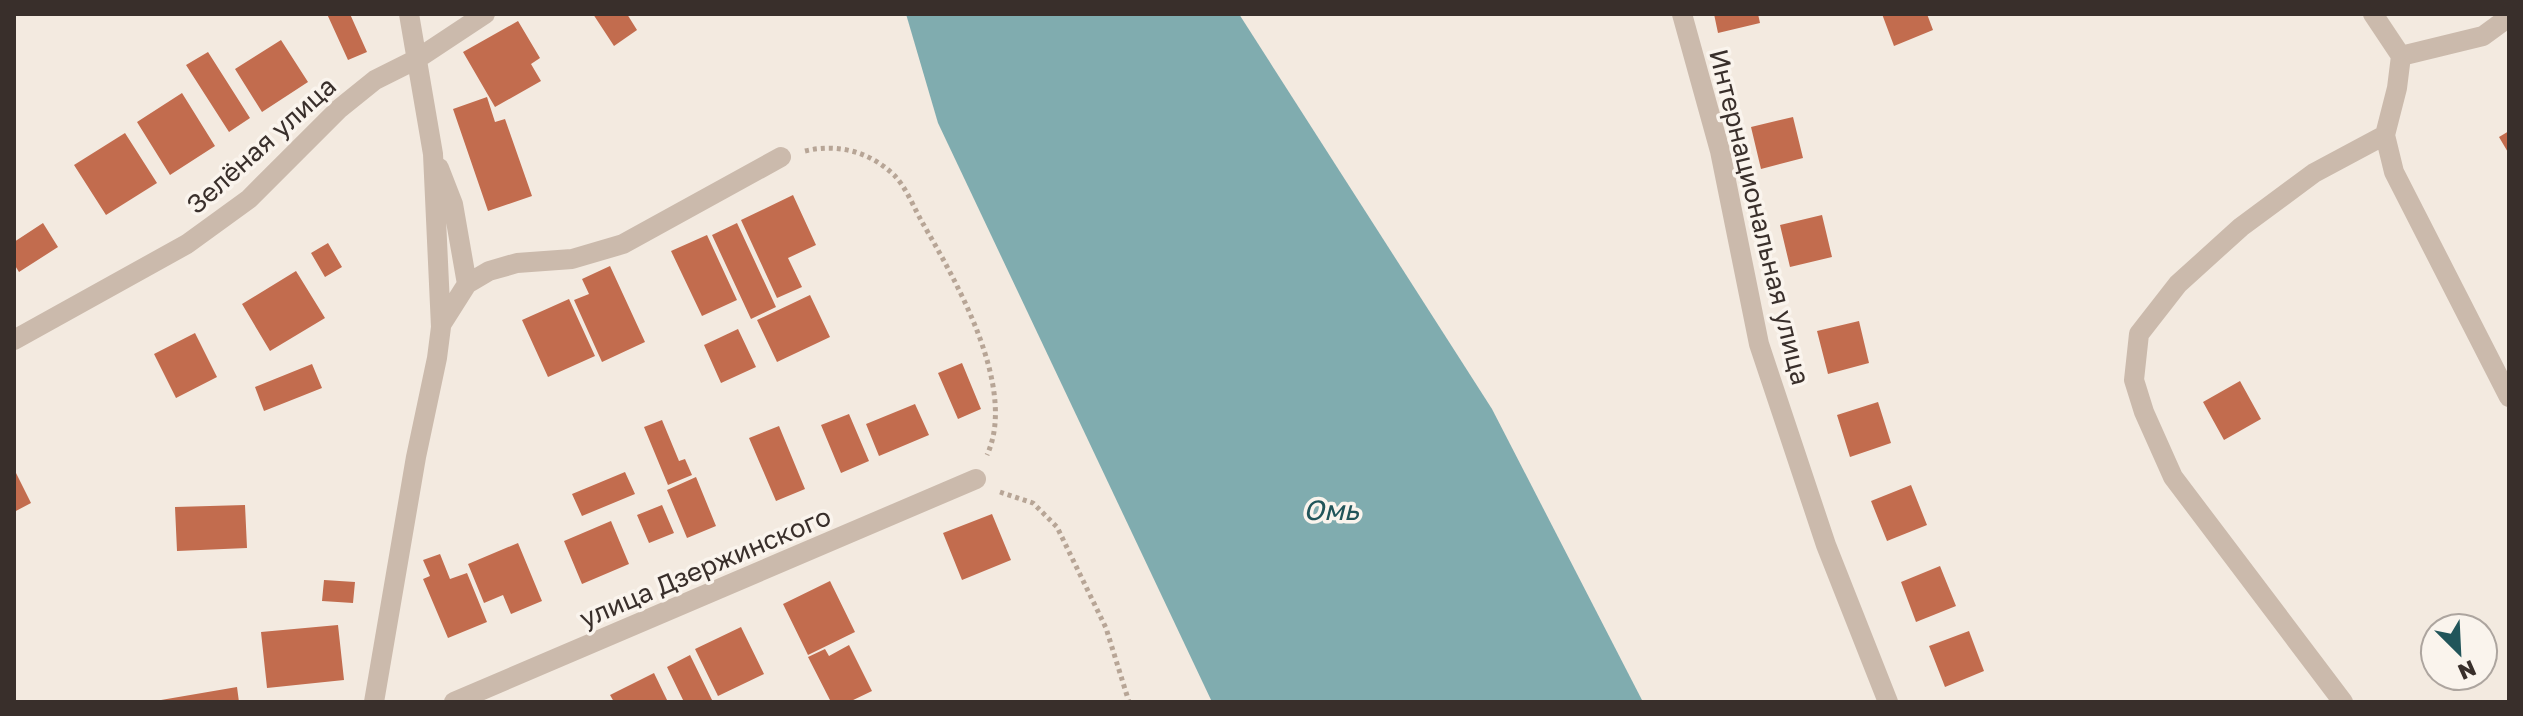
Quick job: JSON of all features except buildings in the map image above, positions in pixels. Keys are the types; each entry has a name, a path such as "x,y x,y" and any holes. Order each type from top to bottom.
{"street":[{"path":"374,702 441,327 433,154 409,14"},
{"name":"Зелёная улица","path":"14,340 187,244 249,199 339,109 375,80 417,59 485,14"},
{"name":"Интернациональная улица","path":"1682,14 1720,151 1759,344 1826,545 1888,702"},
{"path":"2373,14 2401,56 2397,88 2385,135 2394,172 2509,397"},
{"path":"2401,56 2483,36 2509,17"},
{"path":"2343,702 2173,477 2144,412 2134,380 2139,334 2178,284 2241,227 2314,173 2385,135"},
{"path":"433,154 453,204 467,284"},
{"path":"441,327 467,284 489,271 517,263 572,259 623,244 781,157"},
{"name":"улица Дзержинского","path":"454,702 976,479"}],"path":[{"path":"781,157 817,148 855,149 895,176 936,245 983,341 997,404 992,443 976,479 1000,492 1033,503 1057,527 1106,628 1129,702"}],"water":[{"name":"Омь","path":"906,14 1239,14 1492,409 1643,702 1212,702 938,123"}]}
